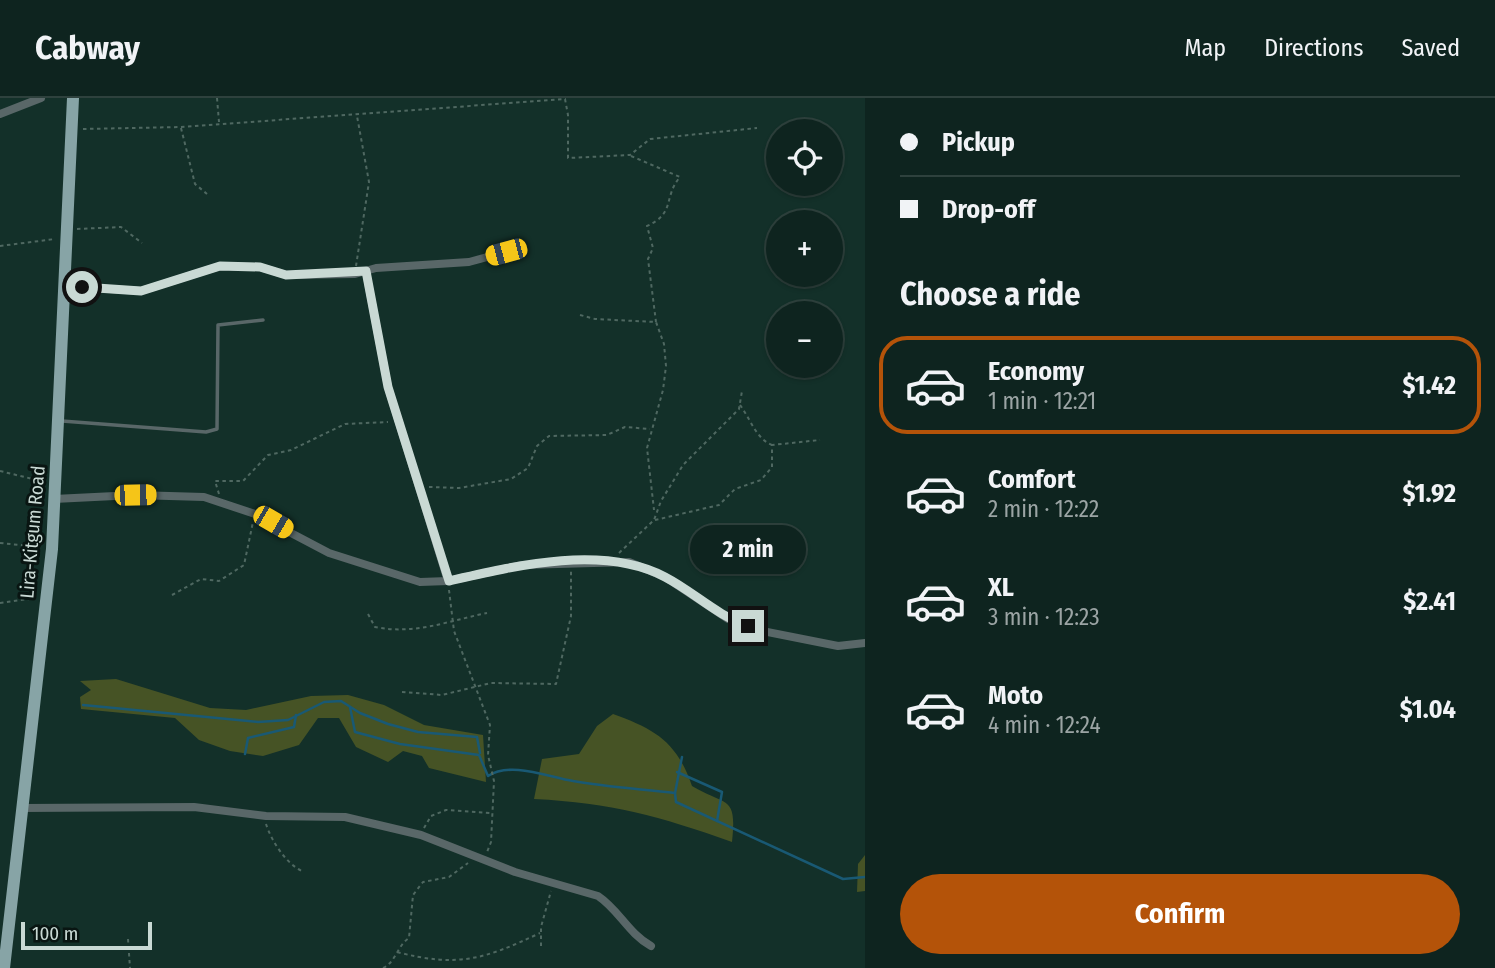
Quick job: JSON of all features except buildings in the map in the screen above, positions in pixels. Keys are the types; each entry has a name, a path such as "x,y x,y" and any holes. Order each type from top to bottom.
{"main road":[{"name":"Lira-Kitgum Road","path":"4,968 52,548 60,421 62,286 73,98"}],"street":[{"path":"0,114 41,98"},
{"path":"62,286 141,291 184,279 207,269 234,265 260,267 286,275 355,274 469,262 506,252"},
{"path":"366,271 381,359 421,487 436,549 449,581"},
{"path":"54,499 175,494 220,501 255,514 329,553 410,580 449,581 510,566 629,562 665,577 728,619 762,631 838,646 865,643"},
{"path":"22,808 194,807 266,816 345,817 421,835 484,860 598,896 609,904 633,936 651,946"}],"lane":[{"path":"60,421 206,432 217,429 218,325 263,320"}],"path":[{"path":"217,98 219,123"},
{"path":"71,129 181,127 566,99 568,158 630,155 680,177 670,188 670,207 659,221 647,226 653,248 648,259 656,322 664,344 666,366 647,448 654,510"},
{"path":"355,274 369,182 357,114"},
{"path":"181,127 195,184 207,194"},
{"path":"630,155 650,139 757,128"},
{"path":"0,246 121,227 142,243"},
{"path":"580,314 595,318 656,322"},
{"path":"610,561 654,520 661,501 683,465 738,409 742,391"},
{"path":"740,404 755,424 758,435 772,445 820,440"},
{"path":"220,501 215,481 243,481 268,455 291,450 345,424 400,421"},
{"path":"421,487 459,488 511,479 528,468 537,446 549,436 607,435 625,427 652,430"},
{"path":"654,520 719,505 735,489 761,480 772,467 772,445"},
{"path":"0,471 50,483 56,481"},
{"path":"172,595 201,579 219,581 244,565 255,514"},
{"path":"0,543 52,548"},
{"path":"402,692 442,695 491,683 556,684 571,616 571,562"},
{"path":"449,581 453,623 490,725 488,755 494,781 491,842 484,860"},
{"path":"0,603 47,597"},
{"path":"368,614 375,628 392,631 453,623 486,613"},
{"path":"421,835 431,816 446,810 492,813"},
{"path":"266,816 266,826 279,848 294,867 302,871"},
{"path":"383,968 389,965 402,943 409,938 413,895 423,881 449,877 462,870 474,856"},
{"path":"541,946 540,933 554,883"},
{"path":"479,962 540,933"},
{"path":"128,939 130,968"},
{"path":"397,952 424,963"}],"green space":[{"path":"116,679 210,708 246,710 311,696 348,695 384,705 424,725 483,735 486,782 429,768 422,756 403,751 388,762 356,747 339,718 318,718 299,745 263,756 230,751 199,740 175,718 81,709 80,697 91,690 80,681"},
{"path":"613,714 641,725 663,739 679,758 692,786 727,804 733,816 732,842 635,812 534,799 542,759 579,754 597,726"},
{"path":"865,855 865,891 857,892 858,864"}],"waterway":[{"path":"83,705 258,722 288,720 324,702 341,701 360,713 418,732 477,737 480,753"},
{"path":"350,707 355,732 400,744 479,755 488,776 507,770 530,771 585,783 675,793 676,802 843,879 865,877"},
{"path":"245,754 248,738 294,727 296,715"},
{"path":"675,793 682,757"},
{"path":"677,772 722,792 717,821"}],"route":[{"path":"82,287 141,291 184,279 207,269 234,265 260,267 279,275 355,274 366,271 388,387 421,487 436,549 449,581 510,566 629,562 665,577 728,619 748,626"}]}
